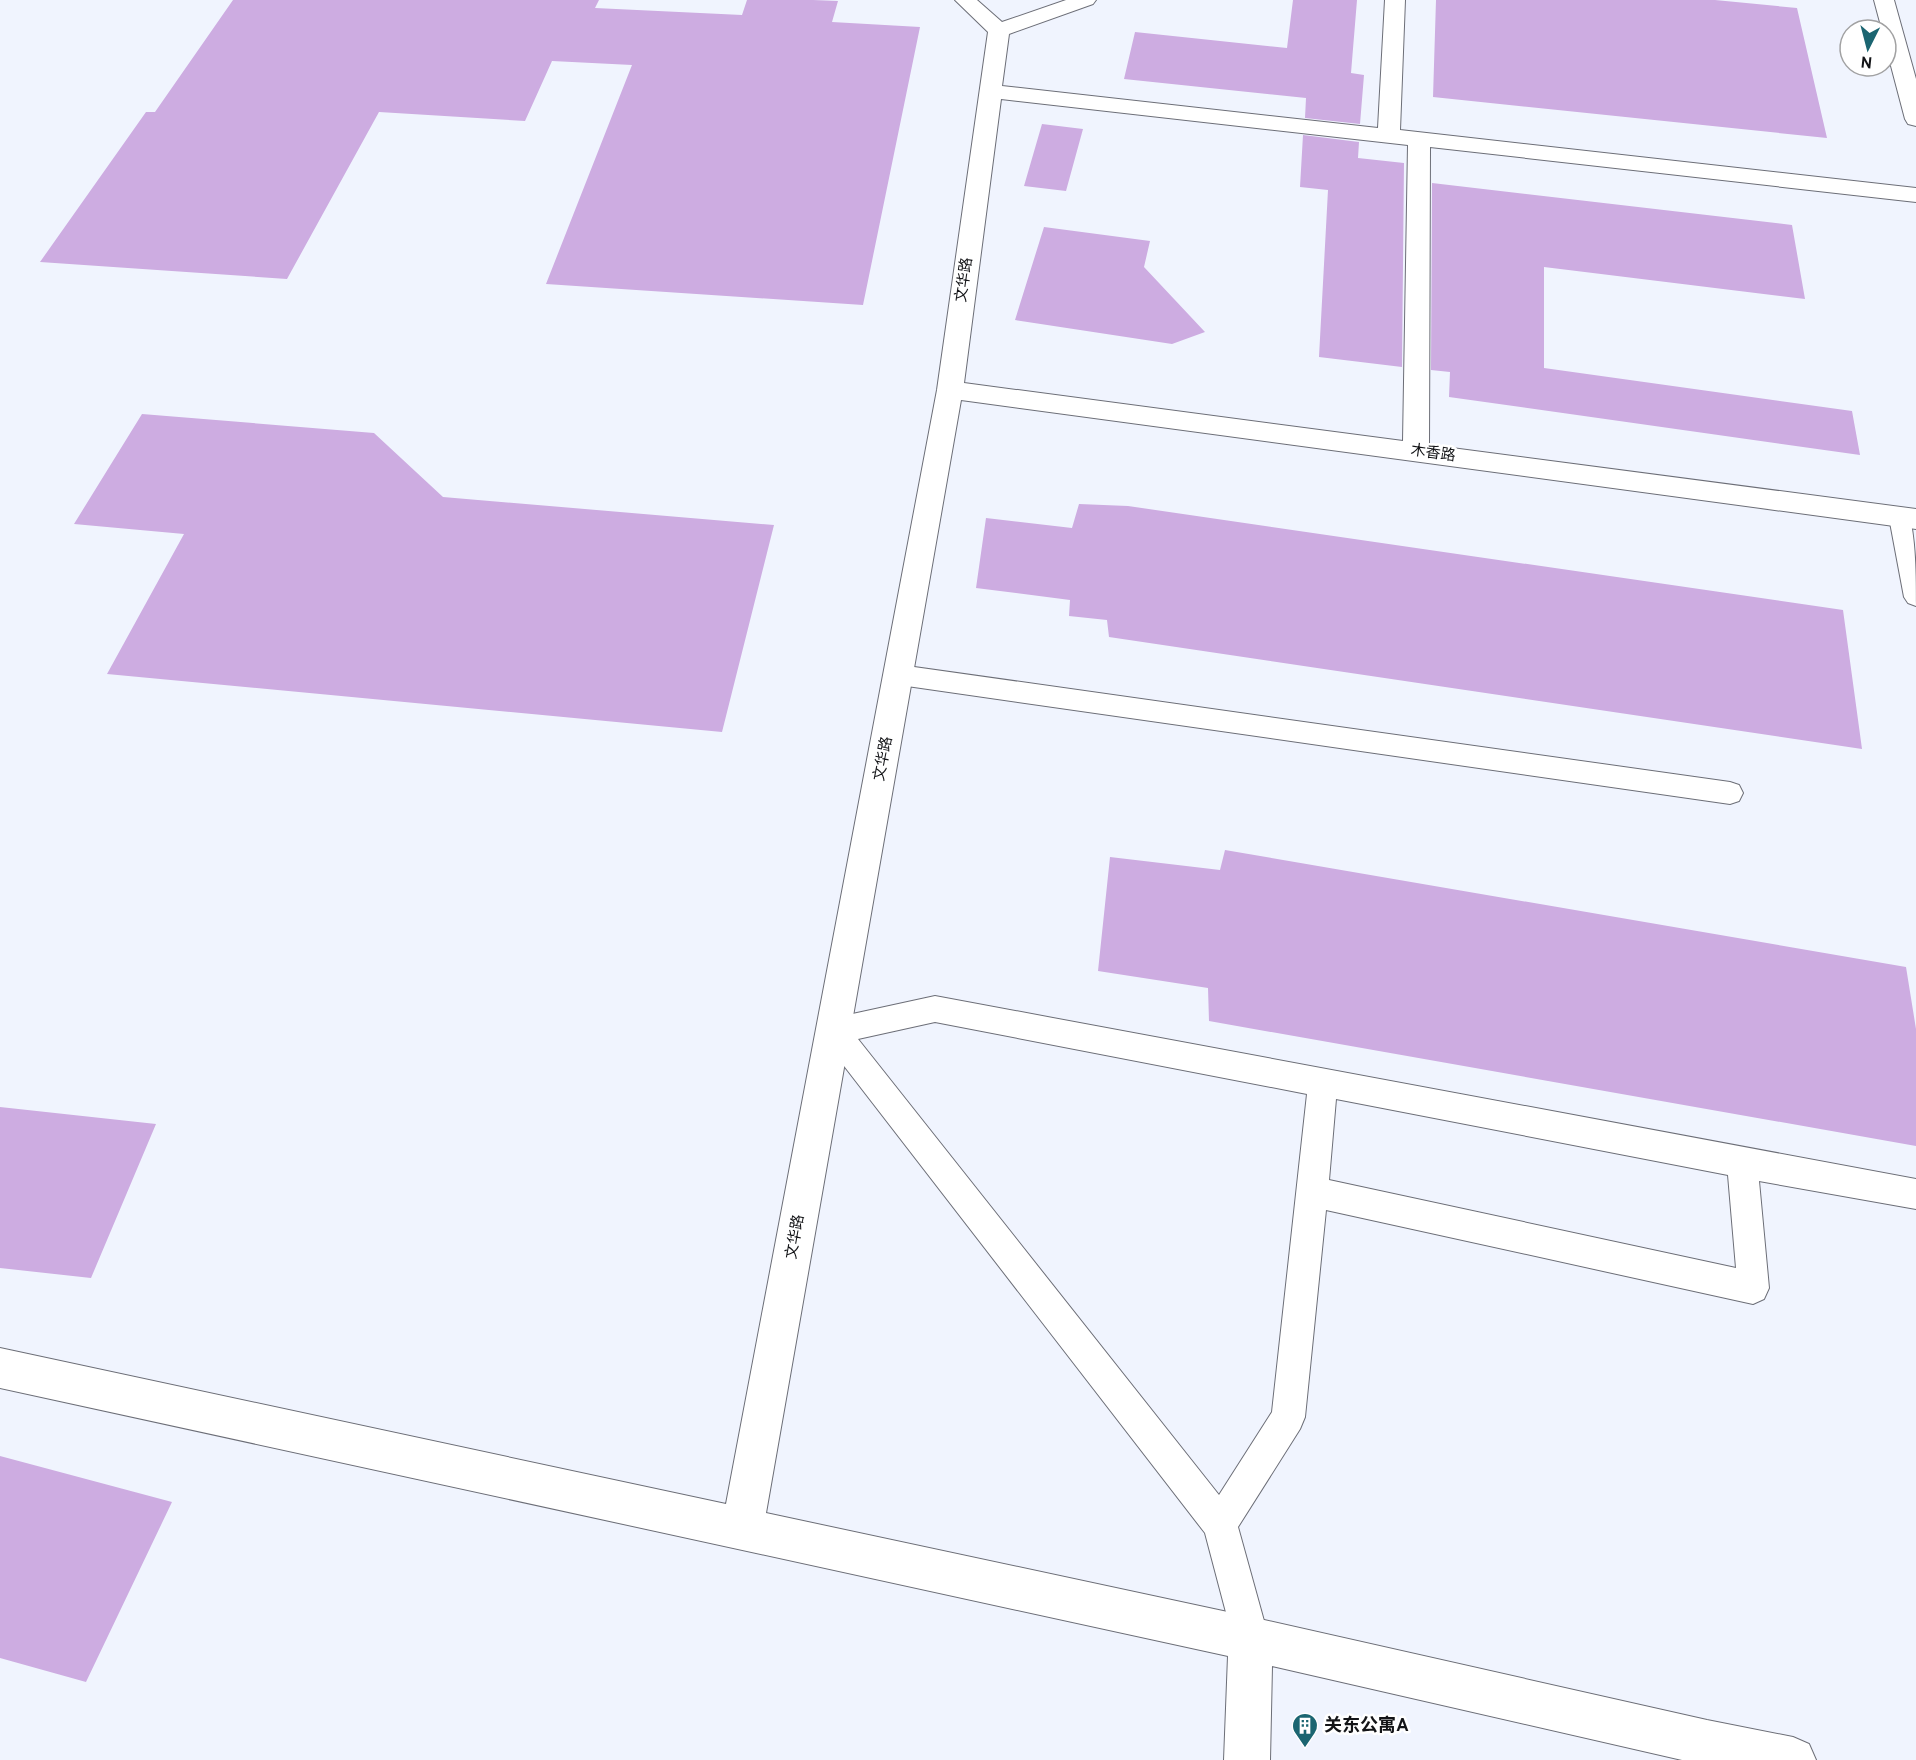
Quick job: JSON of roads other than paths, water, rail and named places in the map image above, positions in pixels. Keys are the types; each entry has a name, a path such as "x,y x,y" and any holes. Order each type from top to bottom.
{"street":[{"path":"965,0 999,30 1086,0"},
{"path":"1389,135 1395,0"},
{"path":"1884,0 1916,119"},
{"name":"文华路","path":"742,1530 900,675 950,390 999,30"},
{"path":"991,91 1916,195"},
{"path":"1416,452 1419,139"},
{"name":"木香路","path":"950,390 1908,518"},
{"path":"0,1368 1251,1639 1708,1751 1793,1760"},
{"path":"1247,1760 1251,1639"}],"lane":[{"path":"1908,518 1916,597"},
{"path":"900,675 1730,793"},
{"path":"1251,1639 1220,1524 834,1031 935,1008 1742,1163 1916,1194"},
{"path":"1220,1524 1288,1417 1323,1083"},
{"path":"1313,1192 1753,1288 1742,1163"}],"place":[{"name":"关东公寓A","path":"1305,1749"}]}
